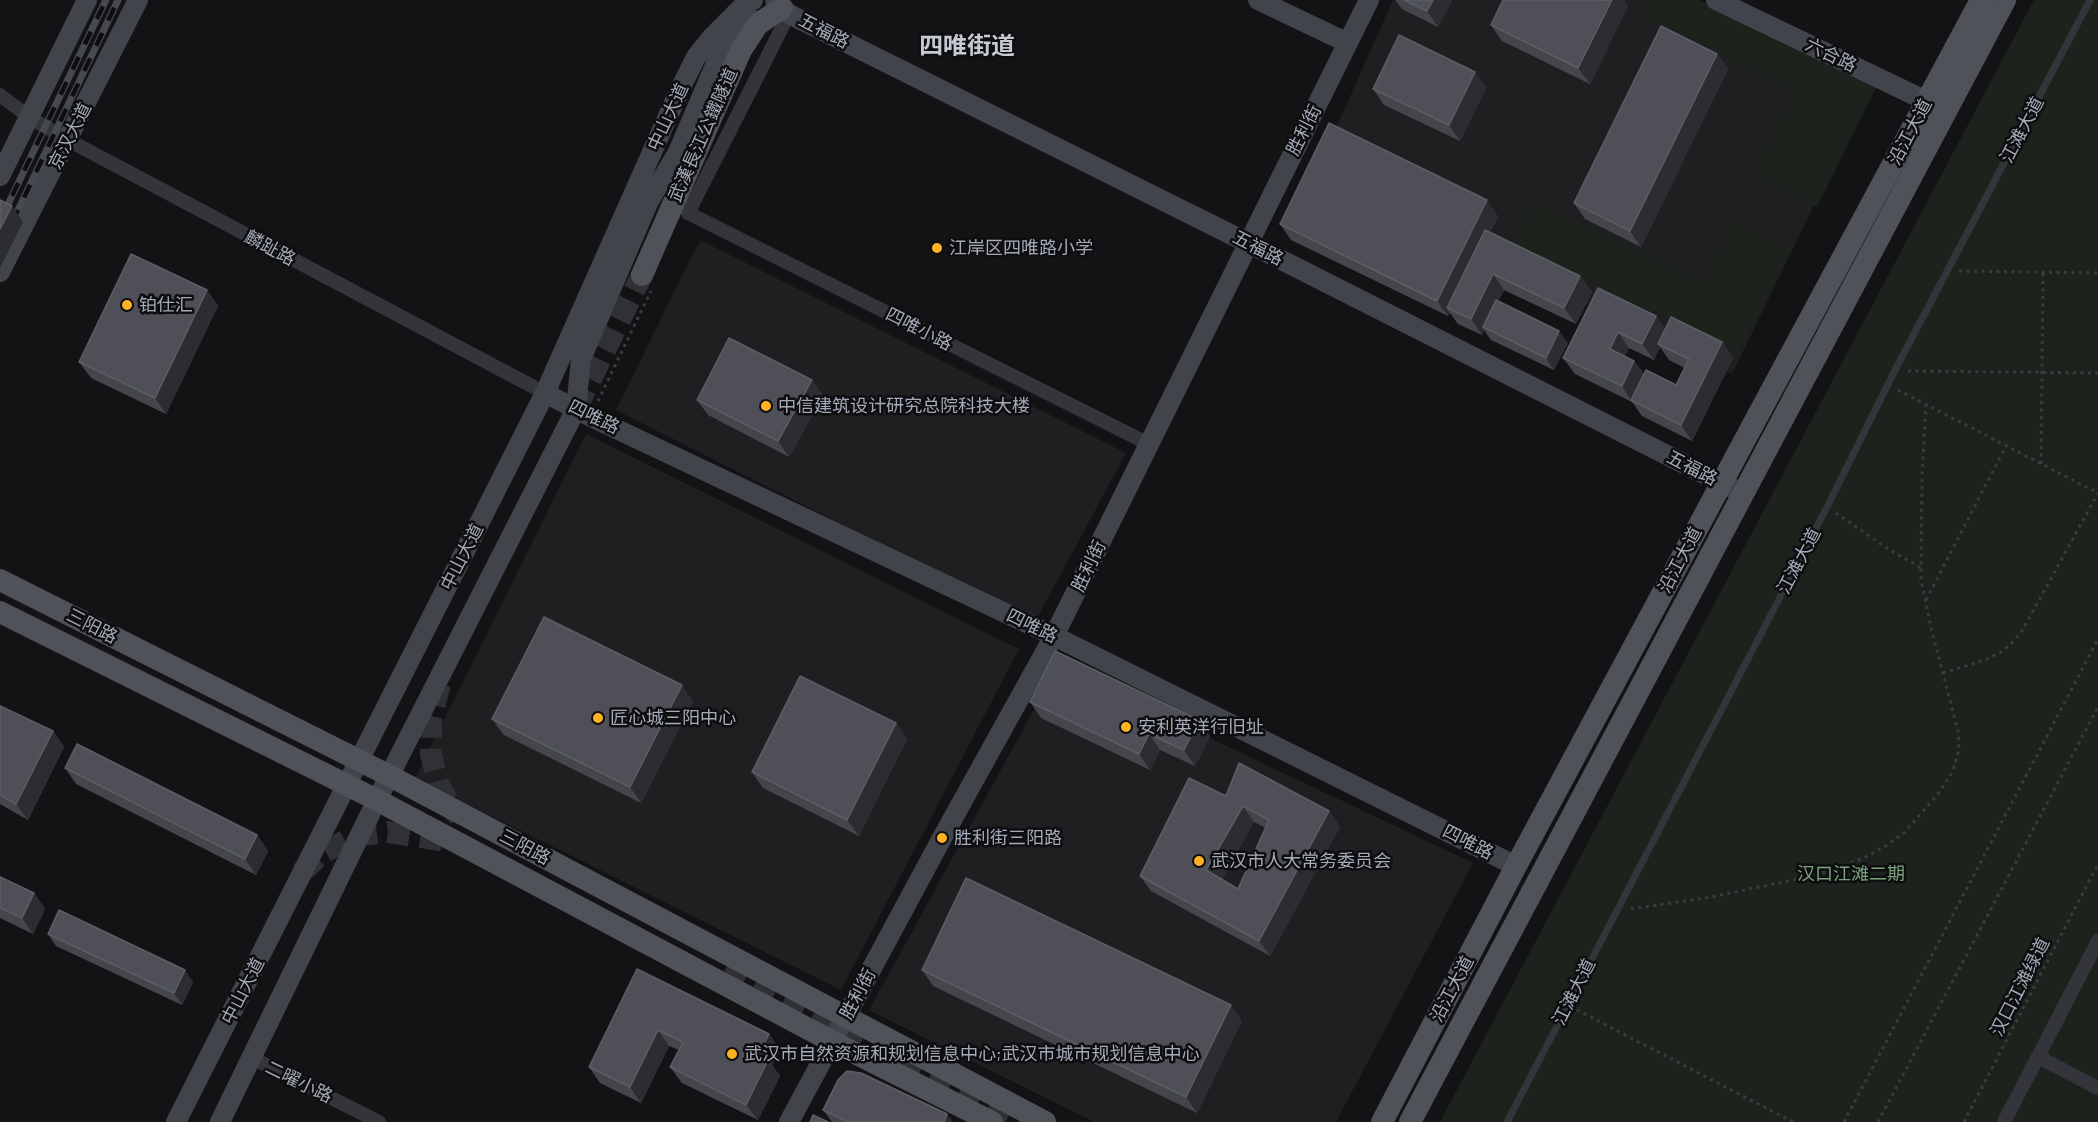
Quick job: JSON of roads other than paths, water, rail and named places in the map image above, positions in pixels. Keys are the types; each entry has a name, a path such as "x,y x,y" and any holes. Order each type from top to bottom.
{"main road":[{"name":"沿江大道","path":"1410,1122 1744,494 1937,106 1981,0"},
{"name":"沿江大道","path":"1382,1122 1721,483 1937,106 2006,0"},
{"name":"武漢長江公鐵隧道","path":"647,281 741,50 758,24 780,6"},
{"name":"三阳路","path":"0,580 390,776 1045,1122"},
{"name":"三阳路","path":"0,612 377,800 833,1042 992,1122"}],"street":[{"path":"0,176 87,0"},
{"name":"京汉大道","path":"0,272 138,0"},
{"name":"中山大道","path":"176,1122 545,393 696,57 742,7 753,0"},
{"path":"1258,0 1348,43"},
{"name":"胜利街","path":"789,1122 1054,636 1369,0"},
{"name":"六合路","path":"1716,0 1937,106"},
{"name":"中山大道","path":"220,1122 377,800 584,413 581,359 648,202 678,152 720,54 739,27 750,16 780,6"},
{"name":"四唯小路","path":"780,6 688,213 1149,444"},
{"name":"五福路","path":"780,6 1744,494"},
{"name":"麟趾路","path":"0,95 29,117 68,141 545,393"},
{"name":"四唯路","path":"545,393 1054,636 1516,866"},
{"path":"2004,1122 2098,941"},
{"path":"2038,1057 2098,1088"},
{"name":"二曜小路","path":"252,1059 379,1122"}],"lane":[{"name":"江滩大道","path":"1507,1122 2090,0"}],"tunnel":[{"path":"576,409 642,275"},
{"path":"440,684 431,718 431,754 438,783 451,808 459,816"},
{"path":"301,873 322,853 361,835 388,832 453,842"},
{"path":"724,972 1020,1122"}],"railway":[{"path":"0,221 106,0"},
{"path":"0,248 118,0"}],"place":[{"name":"江岸区四唯路小学","path":"937,248"},
{"name":"铂仕汇","path":"127,305"},
{"name":"中信建筑设计研究总院科技大楼","path":"766,406"},
{"name":"匠心城三阳中心","path":"598,718"},
{"name":"安利英洋行旧址","path":"1126,727"},
{"name":"胜利街三阳路","path":"942,838"},
{"name":"武汉市人大常务委员会","path":"1199,861"},
{"name":"武汉市自然资源和规划信息中心;武汉市城市规划信息中心","path":"732,1054"}],"district":[{"name":"四唯街道","path":"967,46"}],"park label":[{"name":"汉口江滩二期","path":"1851,874"}]}
